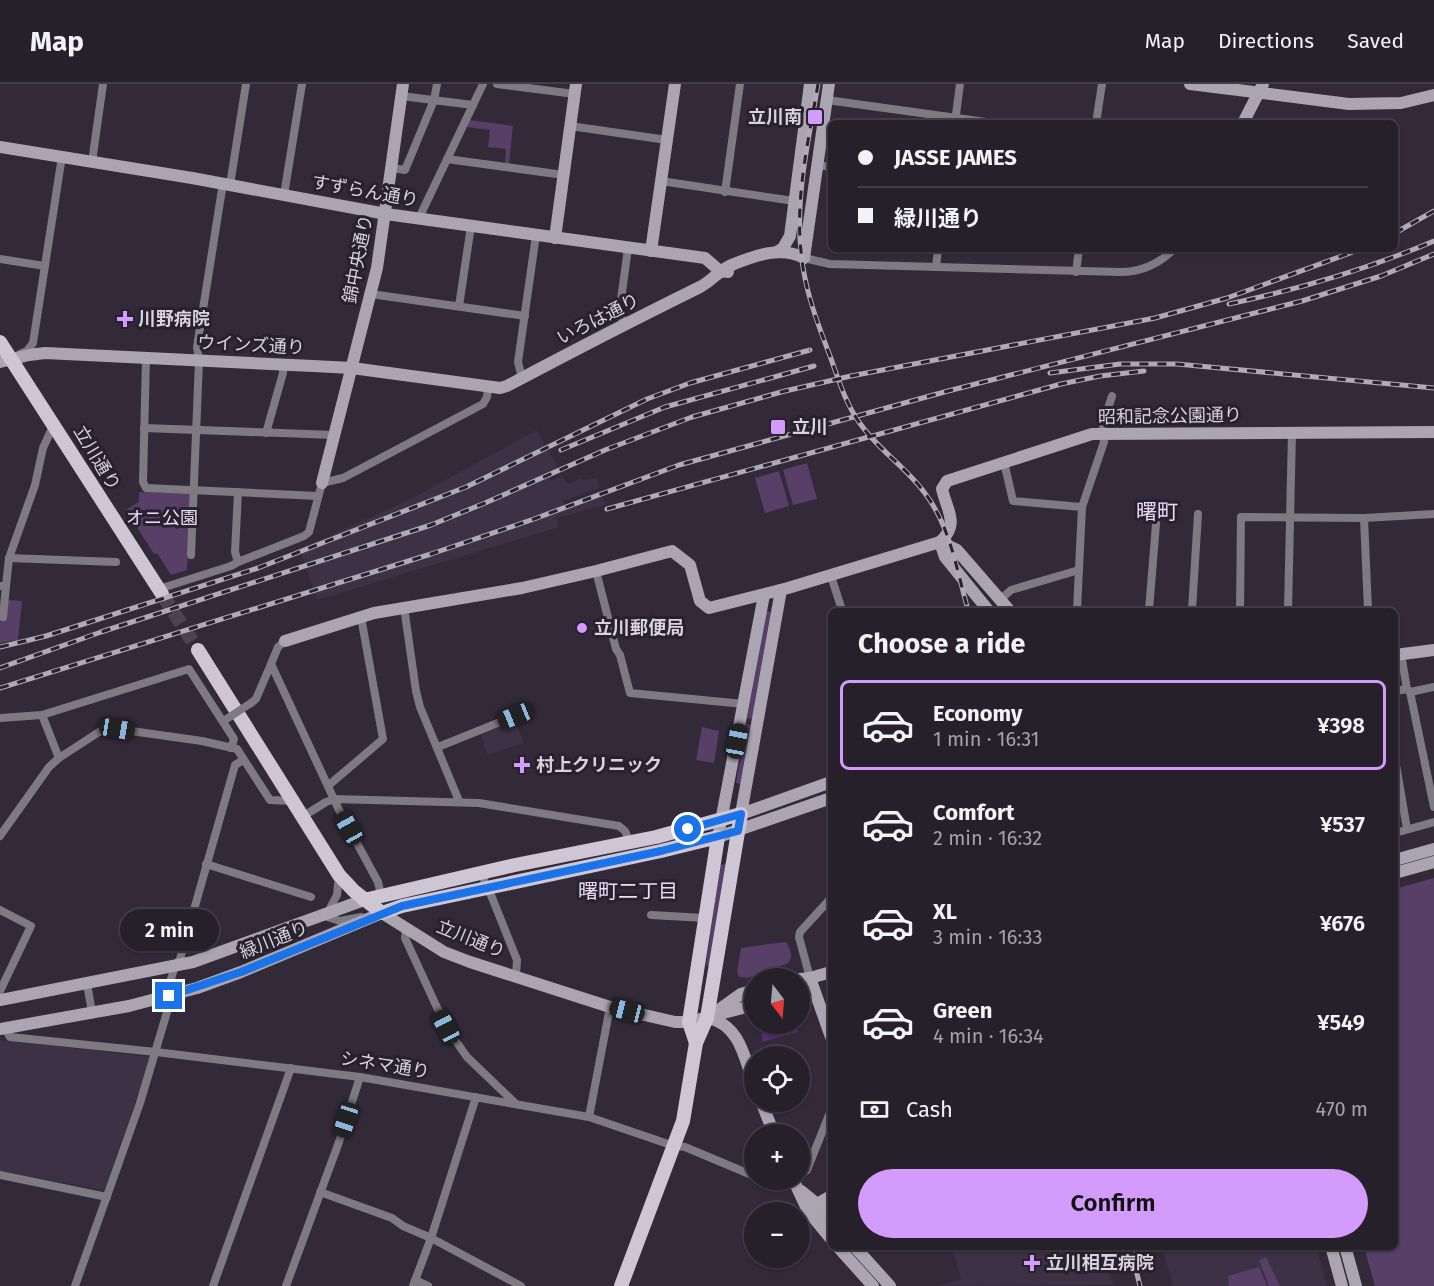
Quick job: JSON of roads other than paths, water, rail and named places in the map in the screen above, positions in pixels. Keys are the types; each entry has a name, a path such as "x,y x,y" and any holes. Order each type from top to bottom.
{"main road":[{"name":"立川通り","path":"0,342 4,360 55,424 160,591"},
{"name":"立川通り","path":"198,650 339,875 364,900 382,913"},
{"path":"364,900 629,840 656,837 741,814 707,1018 696,1043 683,1121 621,1286"},
{"path":"382,913 402,906 486,887 718,837 689,1022 696,1043"}],"street":[{"path":"92,162 103,84"},
{"path":"191,555 199,361 197,347 246,84"},
{"path":"284,195 302,84"},
{"path":"392,168 405,170 434,100 437,84"},
{"path":"419,219 483,84"},
{"path":"497,84 575,89 555,238"},
{"path":"651,251 675,84"},
{"path":"725,192 740,84"},
{"path":"777,252 783,248 790,236 810,84"},
{"path":"804,258 829,84"},
{"path":"827,100 955,120 960,84"},
{"path":"1096,120 1102,84"},
{"path":"1194,84 1261,89 1370,105 1401,103 1434,95"},
{"path":"1245,120 1261,89"},
{"path":"402,90 434,100 473,105"},
{"name":"錦中央通り","path":"321,483 371,294 386,214 402,90"},
{"path":"570,126 667,140"},
{"name":"すずらん通り","path":"0,147 226,184 386,214 705,258 720,272"},
{"path":"4,360 27,351 33,343 62,156"},
{"path":"447,159 564,175"},
{"path":"817,165 828,167"},
{"path":"661,182 794,201"},
{"path":"459,306 471,226"},
{"path":"522,378 518,362 536,235"},
{"path":"624,324 620,307 628,248"},
{"path":"720,272 736,263 777,252 795,252 804,258"},
{"path":"936,267 938,252"},
{"path":"1076,272 1079,252"},
{"path":"720,272 726,273 786,256 830,264 1120,273 1140,270 1160,261 1170,252"},
{"path":"0,260 45,266"},
{"name":"いろは通り","path":"488,387 507,386 624,324 710,282 720,272"},
{"path":"371,294 525,316"},
{"name":"ウインズ通り","path":"4,360 45,353 283,364 352,368 488,387"},
{"path":"146,358 143,482 146,488 318,496"},
{"path":"266,433 283,373 283,364"},
{"path":"160,591 231,566 304,536 309,531 321,483 343,478 483,404 487,397 488,387"},
{"path":"1077,608 1082,507 1104,442 1103,425 1112,396"},
{"path":"0,616 3,617 3,586 9,558 35,485 47,436 55,424"},
{"path":"144,428 334,435"},
{"path":"1288,608 1292,432"},
{"name":"昭和記念公園通り","path":"940,542 950,531 952,523 942,492 946,481 1075,438 1103,434 1434,432"},
{"path":"1004,462 1013,501 1082,507"},
{"path":"238,492 235,552 238,562"},
{"path":"1149,608 1157,512"},
{"path":"1192,608 1198,514"},
{"path":"1240,608 1241,517 1364,518 1434,514"},
{"path":"1364,518 1368,608"},
{"path":"940,542 945,557 986,608"},
{"path":"224,721 256,699 278,647 285,641 361,617 522,588 672,551 690,565 698,598 704,606 714,608 831,576 940,542 957,550 1008,608"},
{"path":"9,558 116,562"},
{"path":"1001,599 1011,590 1079,570"},
{"path":"597,571 616,649 620,655 630,693 744,704"},
{"path":"831,576 841,608"},
{"path":"781,590 741,814 828,783"},
{"path":"764,595 718,837 828,799"},
{"path":"404,608 418,697 459,801"},
{"path":"328,785 383,739 361,617"},
{"path":"1434,650 1398,655 1434,807"},
{"path":"271,664 328,785 378,882 381,895"},
{"path":"0,718 42,715 189,669 234,739 231,748"},
{"path":"1398,691 1434,687"},
{"path":"42,715 59,758"},
{"path":"438,747 515,716"},
{"path":"0,836 3,826 50,767 59,758 102,730 117,729 237,749 270,800 293,801"},
{"path":"75,1286 156,1052 170,1002 174,968 180,958 235,765 243,760"},
{"path":"1398,776 1407,829"},
{"path":"302,817 335,799 459,801 619,826 625,831 629,840"},
{"path":"1398,832 1434,822"},
{"path":"1398,859 1434,849"},
{"path":"1398,872 1434,862"},
{"path":"206,864 311,897"},
{"path":"482,872 486,887 517,960 516,976"},
{"path":"339,875 337,895 324,913 340,921 382,913"},
{"name":"緑川通り","path":"0,1000 174,968 364,900"},
{"path":"802,968 800,932 828,901"},
{"path":"0,910 31,926 0,991"},
{"name":"立川通り","path":"382,913 444,952 609,1007 675,1022 689,1022 744,1008"},
{"name":"緑川通り","path":"2,1028 169,996 241,972 363,923 382,913"},
{"path":"651,915 705,918"},
{"path":"406,930 405,938 446,1027 467,1058 516,1105"},
{"path":"810,979 828,973"},
{"path":"87,984 92,1011"},
{"path":"707,1018 744,993"},
{"path":"810,995 828,1031"},
{"path":"589,1117 609,1007"},
{"path":"707,1018 726,1025 733,1032 744,1059"},
{"name":"シネマ通り","path":"2,1028 10,1037 360,1077 589,1117 674,1146 696,1151 744,1172"},
{"path":"213,1286 291,1068"},
{"path":"286,1286 360,1077"},
{"path":"428,1286 414,1283 431,1238 476,1097"},
{"path":"810,1162 828,1118"},
{"path":"0,1175 107,1197"},
{"path":"802,1190 828,1235"},
{"path":"320,1192 392,1218 403,1226 431,1238 521,1286"},
{"path":"812,1208 828,1198"},
{"path":"812,1208 828,1219"},
{"path":"841,1250 873,1286"},
{"path":"858,1250 890,1286"},
{"path":"1332,1250 1342,1286"},
{"path":"1346,1250 1356,1286"}],"tunnel":[{"path":"162,594 198,650"}],"railway":[{"path":"818,84 804,167 800,209 803,265 812,305 842,390 854,414 866,432 908,474 933,505 952,549 967,608"},
{"path":"1398,231 1434,211"},
{"path":"1229,304 1333,277 1384,261 1434,241"},
{"path":"0,668 101,632 431,525 605,450 692,417 785,391 851,376 1155,318 1227,298 1353,252"},
{"path":"0,688 431,554 534,519 679,465 948,391 1302,301 1381,276 1434,254"},
{"path":"0,647 46,636 258,568 466,487 647,399 690,383 810,350"},
{"path":"1050,373 1120,364 1177,364 1434,388"},
{"path":"561,450 665,407 814,366"},
{"path":"607,509 1061,384 1100,376 1144,371"},
{"path":"1131,1250 1140,1286"}],"place":[{"name":"立川南","path":"815,117"},
{"name":"川野病院","path":"125,319"},
{"name":"立川","path":"778,427"},
{"name":"立川郵便局","path":"582,628"},
{"name":"村上クリニック","path":"522,765"},
{"name":"立川相互病院","path":"1032,1263"}],"district":[{"name":"曙町","path":"1157,512"},
{"name":"曙町二丁目","path":"628,891"}],"park label":[{"name":"オニ公園","path":"162,518"}]}
